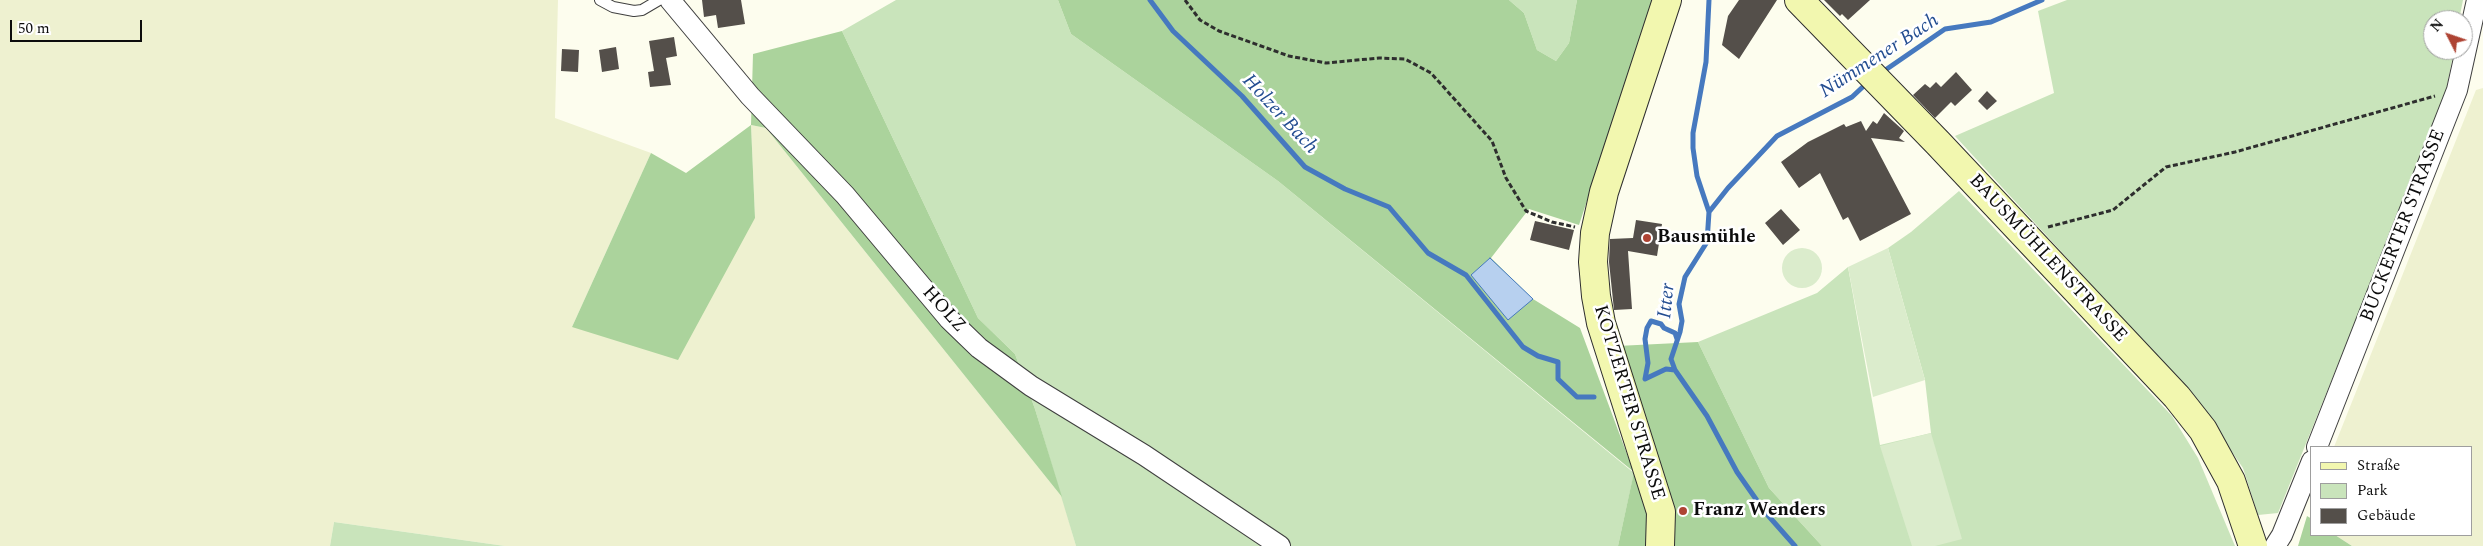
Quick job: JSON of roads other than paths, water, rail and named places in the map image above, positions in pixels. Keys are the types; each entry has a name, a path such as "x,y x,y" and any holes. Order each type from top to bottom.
{"street":[{"name":"HOLZ","path":"670,0 745,90 845,195 949,319 979,348 1031,386 1144,455 1280,546"},
{"name":"KOTZERTER STRASSE","path":"1660,546 1661,512 1601,323 1593,262 1595,233 1614,156 1667,0"},
{"name":"BAUSMÜHLENSTRASSE","path":"1800,0 2177,397 2203,430 2231,481 2253,546"},
{"name":"BUCKERTER STRASSE","path":"2317,446 2457,90 2477,0"},
{"path":"2275,546 2310,466"}],"lane":[{"path":"600,0 613,7 634,11 642,10 659,0"}],"water":[{"path":"1490,258 1533,299 1508,320 1471,275"}],"waterway":[{"name":"Holzer Bach","path":"1150,0 1173,31 1242,96 1305,167 1345,189 1389,207 1428,253 1466,275 1523,347 1538,356 1558,362 1558,379 1577,397 1594,397"},
{"name":"Itter","path":"1709,0 1706,62 1693,133 1697,176 1709,212 1707,242 1685,277 1679,304 1682,321 1671,359 1675,370 1707,416 1737,472 1765,512 1795,546"},
{"name":"Nümmener Bach","path":"1881,73 1945,29 1991,22 2042,0"},
{"name":"Nümmener Bach","path":"1709,212 1728,188 1777,136 1852,97 1868,82"},
{"path":"1675,370 1666,369 1645,379 1648,363 1645,339 1647,328 1651,321 1661,324 1664,328 1675,333 1677,339"}],"place":[{"name":"Bausmühle","path":"1647,238"},
{"name":"Franz Wenders","path":"1683,511"}]}
